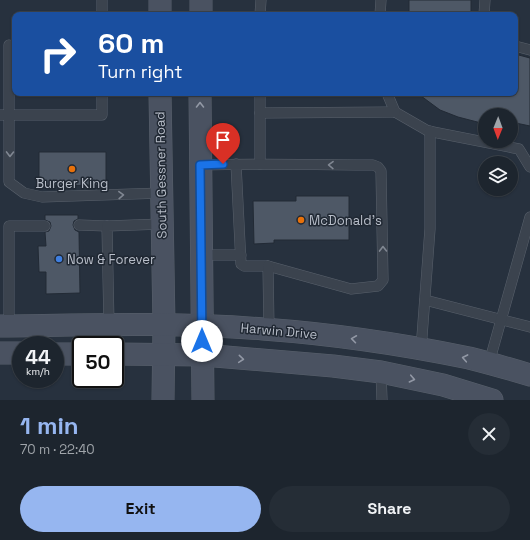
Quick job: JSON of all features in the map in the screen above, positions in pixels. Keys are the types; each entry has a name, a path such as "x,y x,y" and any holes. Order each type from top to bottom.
{"main road":[{"path":"160,0 160,12"},
{"path":"201,0 201,12"},
{"name":"South Gessner Road","path":"160,96 164,325 163,400"},
{"path":"200,96 203,400"},
{"name":"Harwin Drive","path":"4,326 164,325 269,329 393,344 470,358 530,375"},
{"path":"0,353 12,354"},
{"path":"124,354 203,355 333,366 381,372 443,385 492,400"}],"lane":[{"path":"102,0 102,12"},
{"path":"260,12 261,0"},
{"path":"380,0 380,12"},
{"path":"484,12 485,0"},
{"path":"8,46 5,115 10,182 24,193 42,197 162,193"},
{"path":"518,47 530,50"},
{"path":"5,115 102,115 102,96"},
{"path":"260,96 260,164"},
{"path":"388,96 395,112"},
{"path":"260,113 395,112 430,131 518,149 530,167"},
{"path":"421,350 426,300 430,229 430,131"},
{"path":"200,165 236,164 260,164 373,165 378,167 381,171 383,280 378,286 351,289 268,266 244,266 241,264 236,164"},
{"path":"489,364 530,217"},
{"path":"79,226 162,224"},
{"path":"4,326 9,226 45,226"},
{"path":"107,226 109,325"},
{"path":"202,255 241,255"},
{"path":"268,266 269,329"},
{"path":"426,300 530,327"},
{"path":"381,372 382,400"}],"building":[{"path":"409,0 471,0 471,12 409,12"},
{"path":"518,55 530,58 530,126 518,123 518,108 478,108 478,122 440,110 421,96 518,96"},
{"name":"Burger King","path":"39,152 106,152 106,185 39,186"},
{"name":"McDonald's","path":"296,196 349,196 349,240 274,240 274,243 254,244 253,201 296,201"},
{"path":"45,215 78,215 78,219 74,221 73,225 75,230 79,232 80,293 46,294 46,272 39,272 38,246 46,246 45,232 49,231 51,226 50,222 45,220"}],"place":[{"name":"Burger King","path":"72,169"},
{"name":"McDonald's","path":"301,220"},
{"name":"Now & Forever","path":"59,259"}],"route":[{"path":"202,341 200,165 223,164"}]}
